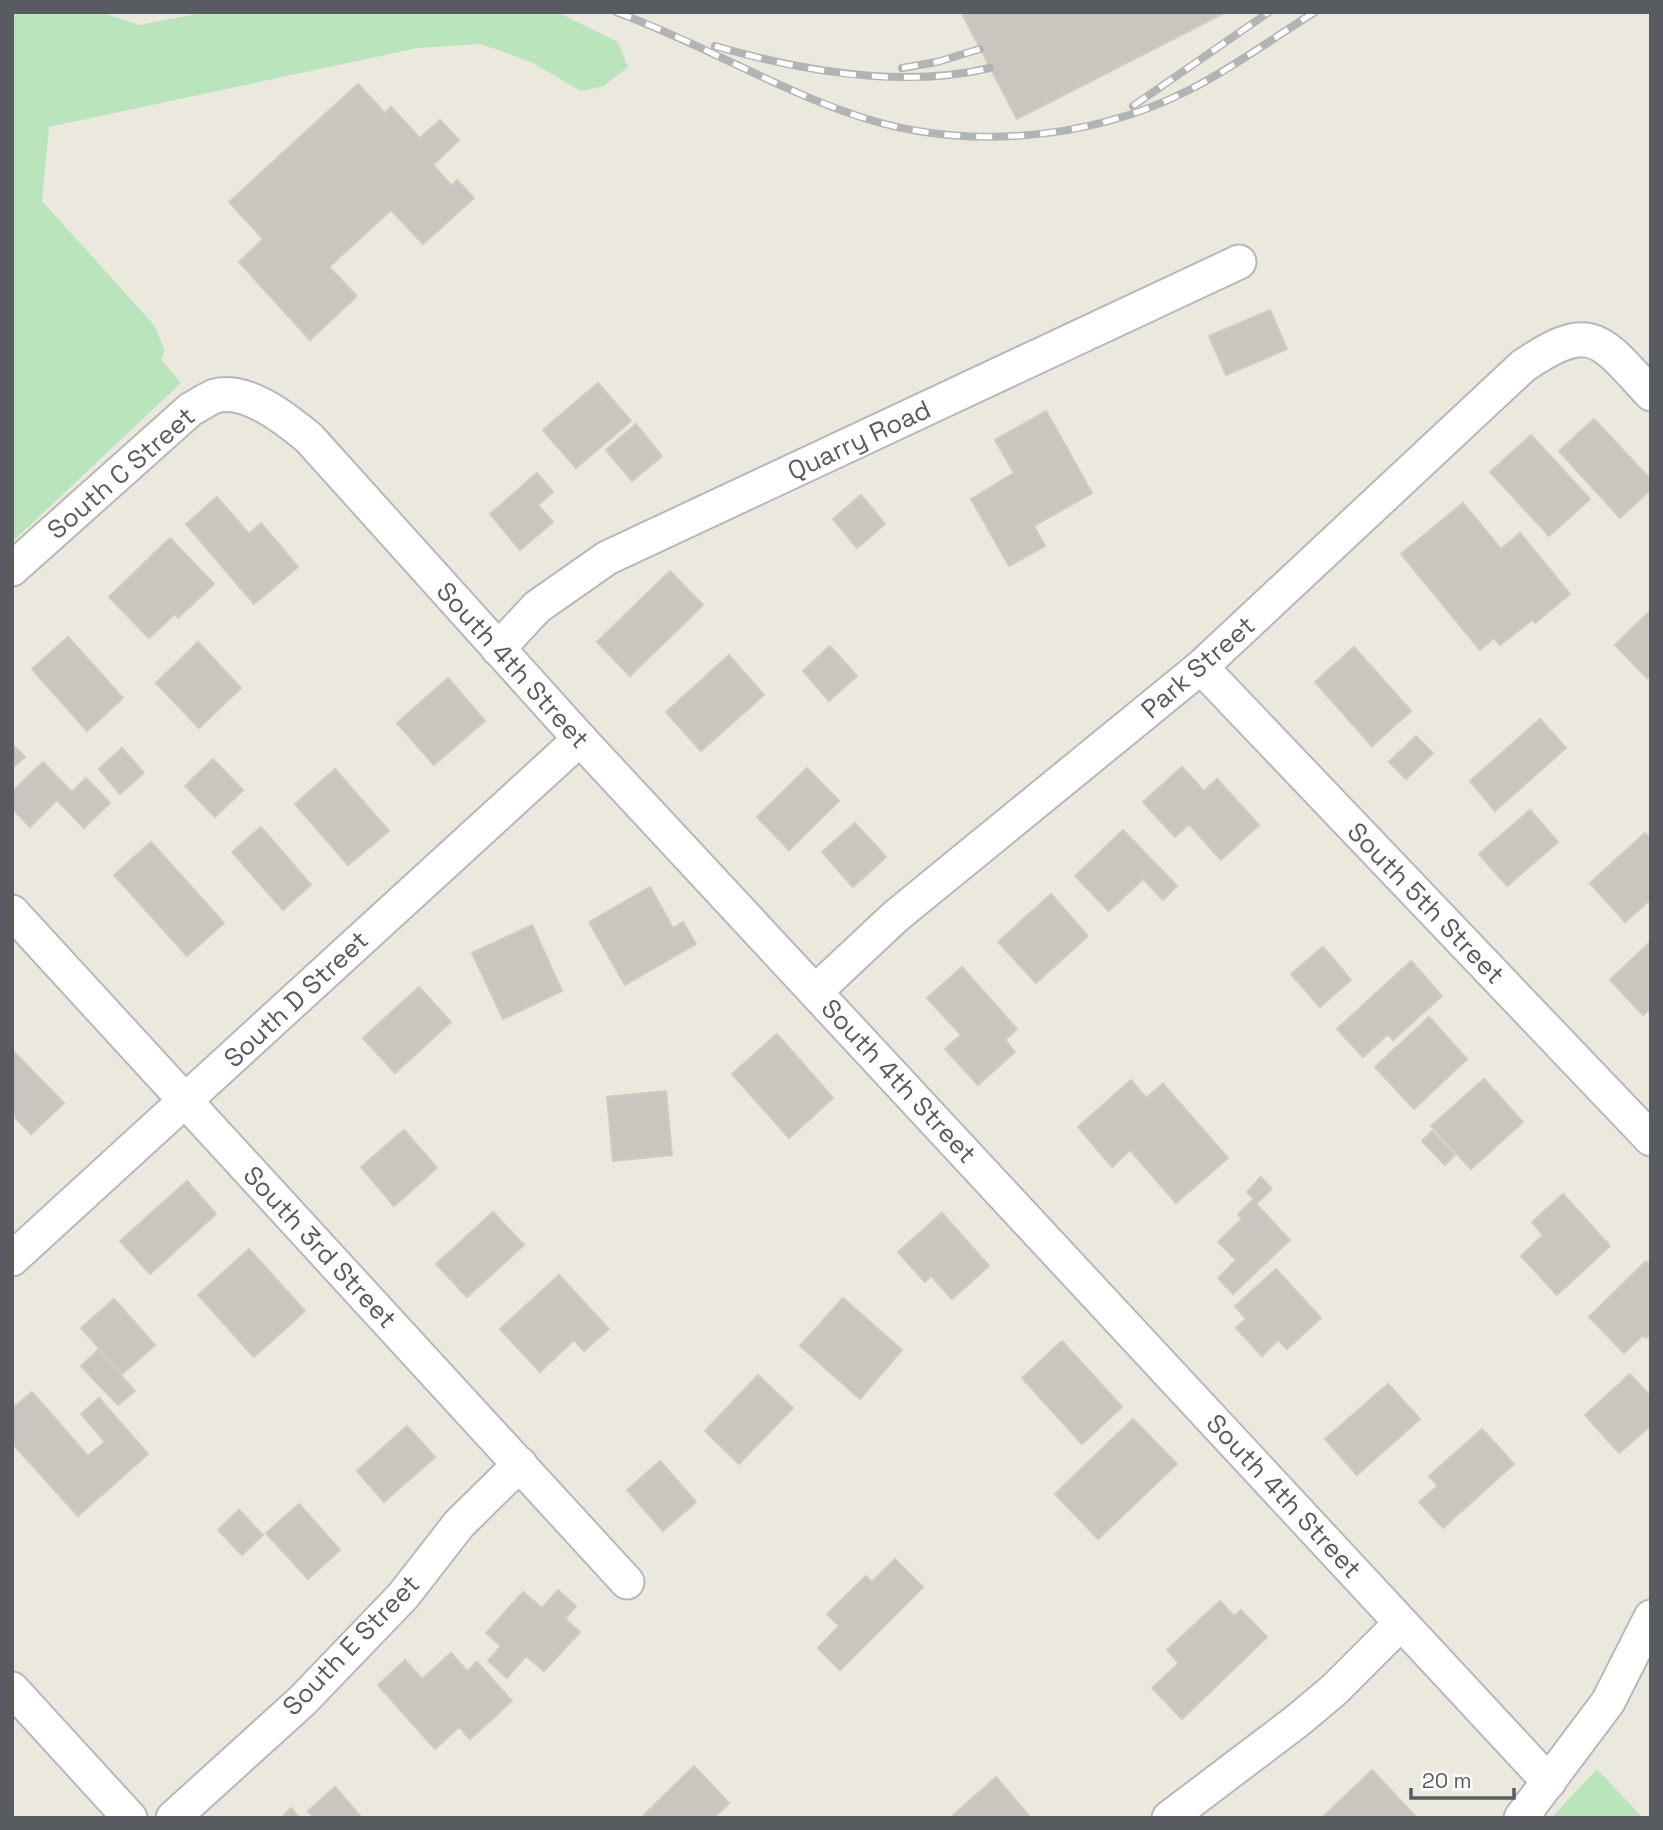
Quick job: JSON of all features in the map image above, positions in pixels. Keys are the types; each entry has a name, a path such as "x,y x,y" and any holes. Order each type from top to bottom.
{"street":[{"name":"Quarry Road","path":"498,649 537,607 607,558 1239,262"},
{"name":"Park Street","path":"816,991 896,916 1201,667 1522,366 1550,348 1573,338 1594,342 1611,351 1651,394"},
{"name":"South C Street","path":"12,569 191,409 217,395 238,396"},
{"name":"South 4th Street","path":"238,396 274,410 309,438 580,739 1549,1782"},
{"name":"South 5th Street","path":"1201,667 1651,1139"},
{"name":"South D Street","path":"12,1259 580,739"},
{"name":"South 3rd Street","path":"12,912 627,1582"},
{"name":"South E Street","path":"173,1818 311,1691 403,1596 459,1524 520,1464"},
{"path":"1521,1818 1608,1703 1651,1617"},
{"path":"1169,1818 1334,1690 1401,1623"},
{"path":"12,1689 130,1818"}],"green space":[{"path":"12,12 101,12 139,25 207,12 557,12 618,42 628,67 604,86 581,91 531,62 481,44 418,48 49,127 42,201 154,325 165,351 161,359 181,383 12,542"},
{"path":"1597,1769 1643,1818 1551,1818"}],"building":[{"path":"961,12 1226,12 1017,119"},
{"path":"358,84 385,113 391,107 420,138 440,120 459,140 433,165 452,186 457,180 474,198 423,244 391,210 329,267 357,296 310,340 239,262 263,239 229,202"},
{"path":"1270,310 1287,349 1226,375 1209,336"},
{"path":"598,383 631,421 576,468 543,430"},
{"path":"1046,411 1092,493 1034,526 1045,546 1009,566 971,499 1014,473 995,440"},
{"path":"1594,419 1651,480 1651,489 1620,518 1559,451"},
{"path":"636,424 662,456 632,481 606,450"},
{"path":"1531,435 1590,499 1549,536 1490,472"},
{"path":"537,473 553,492 538,505 553,522 520,550 490,514"},
{"path":"861,495 885,524 857,548 833,519"},
{"path":"217,497 249,534 261,523 298,567 254,604 186,524"},
{"path":"1463,503 1501,549 1520,533 1570,594 1535,623 1532,620 1500,645 1494,638 1480,650 1401,554"},
{"path":"170,538 214,584 178,618 175,614 149,638 109,597"},
{"path":"670,571 703,605 630,676 597,642"},
{"path":"1651,610 1651,674 1647,678 1615,645"},
{"path":"68,637 123,698 87,731 32,669"},
{"path":"198,642 241,688 199,728 156,683"},
{"path":"830,646 857,676 829,701 803,671"},
{"path":"1354,647 1411,711 1372,746 1315,682"},
{"path":"729,655 764,695 701,751 666,712"},
{"path":"448,678 485,721 434,765 397,723"},
{"path":"1540,719 1566,748 1495,811 1470,781"},
{"path":"1416,736 1433,753 1406,779 1389,762"},
{"path":"12,744 25,757 12,768"},
{"path":"122,748 144,773 120,794 99,769"},
{"path":"213,759 243,790 215,817 185,786"},
{"path":"43,762 72,792 86,778 110,803 84,828 57,800 30,827 12,808 12,792"},
{"path":"1182,767 1204,791 1217,779 1259,825 1221,860 1189,824 1175,837 1143,802"},
{"path":"807,768 839,801 789,850 757,817"},
{"path":"335,769 389,831 348,865 295,804"},
{"path":"1530,810 1558,842 1507,886 1479,854"},
{"path":"855,823 886,857 853,887 822,852"},
{"path":"261,827 311,885 283,910 232,852"},
{"path":"1123,830 1177,886 1163,900 1143,879 1109,911 1075,876"},
{"path":"1645,833 1651,839 1651,899 1625,922 1590,883"},
{"path":"151,842 224,923 187,956 114,875"},
{"path":"650,887 673,928 683,922 696,944 625,985 589,922"},
{"path":"1051,894 1088,936 1036,983 998,942"},
{"path":"532,925 562,991 503,1019 472,953"},
{"path":"1651,941 1651,1008 1643,1015 1610,980"},
{"path":"1323,947 1351,980 1320,1007 1291,974"},
{"path":"1411,961 1442,996 1393,1040 1388,1034 1363,1057 1337,1029"},
{"path":"962,967 1017,1029 1005,1040 1015,1052 978,1085 945,1049 961,1035 927,998"},
{"path":"419,987 451,1022 395,1073 363,1038"},
{"path":"1429,1017 1467,1059 1414,1109 1375,1067"},
{"path":"777,1034 833,1098 789,1138 732,1074"},
{"path":"13,1051 64,1103 31,1134 12,1114"},
{"path":"1484,1079 1523,1122 1471,1169 1431,1126"},
{"path":"1131,1080 1146,1098 1163,1084 1228,1158 1176,1203 1130,1150 1112,1167 1078,1127"},
{"path":"666,1091 672,1155 613,1161 607,1097"},
{"path":"404,1130 437,1168 394,1206 361,1167"},
{"path":"1432,1131 1455,1155 1445,1165 1422,1141"},
{"path":"1261,1177 1272,1189 1256,1204 1290,1240 1233,1294 1218,1278 1236,1260 1218,1242 1242,1219 1238,1214 1254,1199 1247,1192"},
{"path":"187,1181 216,1214 150,1274 120,1241"},
{"path":"1563,1194 1610,1246 1557,1295 1521,1256 1543,1235 1532,1222"},
{"path":"493,1212 524,1245 467,1297 436,1264"},
{"path":"942,1213 989,1266 952,1299 931,1276 925,1282 898,1252"},
{"path":"249,1249 305,1311 254,1357 198,1295"},
{"path":"1646,1261 1651,1266 1651,1334 1646,1338 1643,1335 1624,1353 1589,1317"},
{"path":"1276,1269 1321,1318 1287,1349 1278,1340 1262,1356 1236,1328 1246,1319 1235,1306"},
{"path":"559,1275 609,1329 584,1351 574,1340 540,1372 500,1329"},
{"path":"843,1298 902,1350 860,1399 800,1346"},
{"path":"114,1299 155,1345 122,1374 81,1328"},
{"path":"1062,1341 1122,1407 1082,1444 1022,1378"},
{"path":"98,1350 135,1391 118,1405 81,1366"},
{"path":"1630,1374 1651,1397 1651,1425 1619,1453 1585,1415"},
{"path":"758,1375 793,1408 739,1464 705,1431"},
{"path":"1388,1384 1420,1419 1357,1475 1325,1439"},
{"path":"32,1392 88,1456 105,1442 81,1414 99,1398 148,1454 78,1516 12,1443 12,1409"},
{"path":"1133,1419 1177,1464 1098,1539 1055,1494"},
{"path":"407,1426 435,1457 384,1502 357,1471"},
{"path":"1482,1429 1514,1464 1443,1528 1419,1502 1438,1486 1429,1476"},
{"path":"660,1461 696,1502 663,1531 627,1490"},
{"path":"299,1504 340,1550 308,1579 266,1533"},
{"path":"239,1510 263,1535 242,1555 218,1530"},
{"path":"895,1559 923,1587 840,1670 818,1648 839,1626 827,1614 866,1576 872,1582"},
{"path":"558,1590 576,1606 565,1619 580,1632 544,1671 526,1656 507,1678 488,1661 501,1646 486,1633 523,1592 542,1608"},
{"path":"1220,1601 1234,1616 1241,1610 1267,1637 1182,1719 1152,1688 1179,1663 1167,1650"},
{"path":"451,1653 467,1671 477,1662 512,1701 470,1739 459,1727 435,1749 378,1685 405,1660 422,1679"},
{"path":"694,1766 729,1803 714,1818 641,1818"},
{"path":"1372,1770 1417,1818 1322,1818"},
{"path":"996,1777 1031,1818 950,1818"},
{"path":"335,1787 362,1818 314,1818 308,1811"},
{"path":"291,1808 300,1818 281,1818"}],"railway":[{"path":"616,12 849,113 890,125 977,137 1021,136 1065,130 1150,108 1221,72 1315,12"},
{"path":"1133,106 1269,12"},
{"path":"715,46 782,63 887,77 922,77 990,68"},
{"path":"902,68 937,62 980,49"}]}
